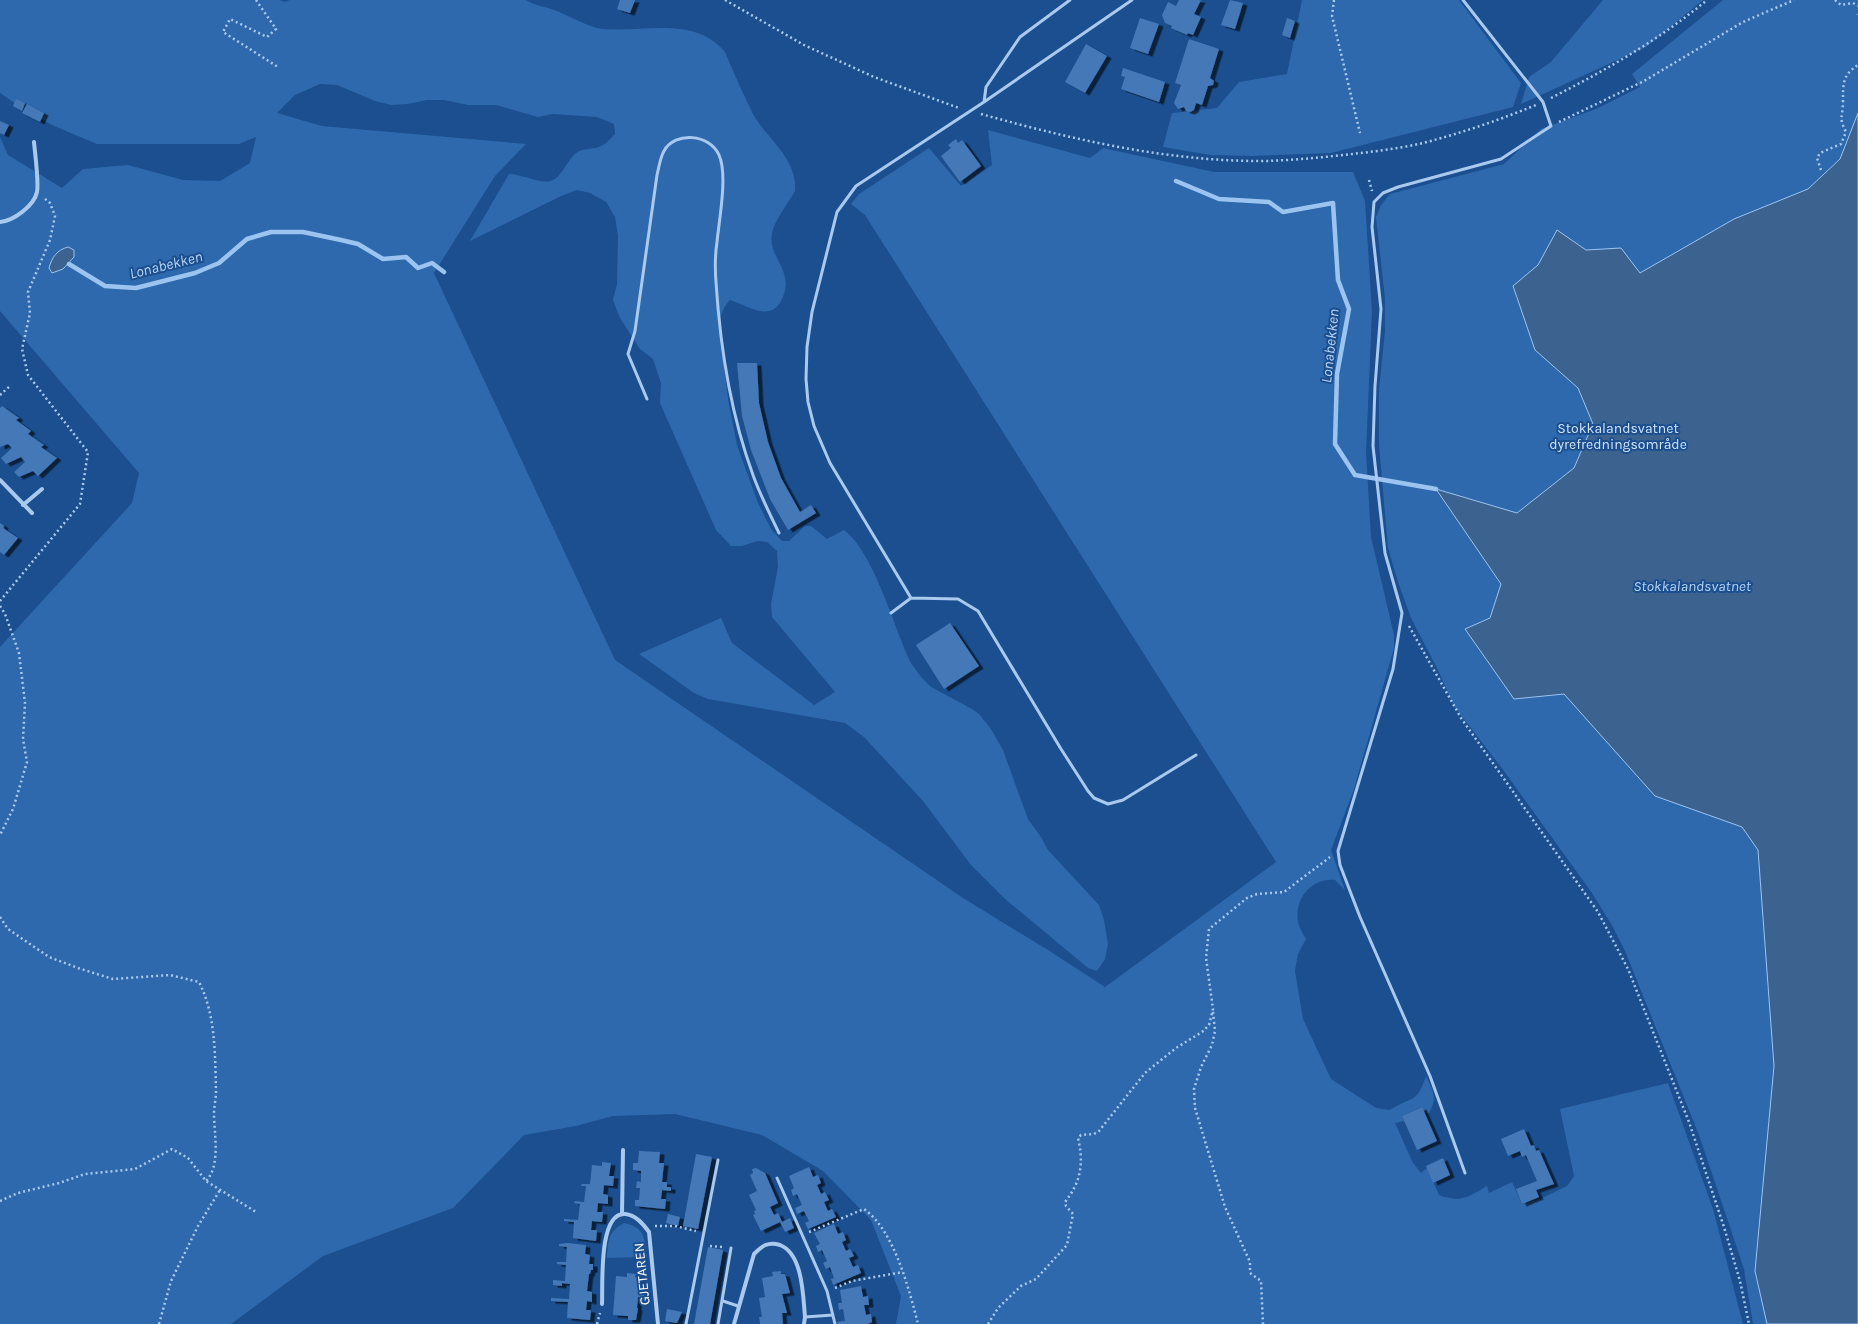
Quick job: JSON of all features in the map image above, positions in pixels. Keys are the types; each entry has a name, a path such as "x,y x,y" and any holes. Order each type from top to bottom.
{"street":[{"path":"0,222 8,221 26,210 37,193 34,142"},
{"path":"0,480 32,513"},
{"path":"23,505 42,489"},
{"path":"602,1304 604,1246 609,1227 615,1217 622,1214 623,1150"},
{"name":"GJETAREN","path":"622,1214 629,1214 641,1221 649,1232 658,1324"},
{"path":"734,1324 754,1254 762,1246 773,1243 785,1247 795,1259 800,1276 805,1317 804,1324"}],"lane":[{"path":"984,102 986,87 1020,37 1070,0"},
{"path":"911,598 820,442 808,402 806,379 807,347 812,312 837,212 856,186 984,102 1132,0"},
{"path":"1463,0 1543,102 1552,126 1501,159 1398,187 1383,193 1374,202 1372,227 1381,309 1375,386 1373,446 1385,553 1402,613 1393,669 1338,851 1340,865 1360,917 1430,1076 1465,1173"},
{"path":"647,399 628,354 635,331 657,175 664,151 677,139 693,138 709,143 719,155 721,163 722,192 716,282 724,346 741,437 754,476 779,533"},
{"path":"891,613 911,598 958,599 978,611 1061,749 1094,798 1108,804 1123,800 1196,755"},
{"path":"686,1324 718,1160"},
{"path":"777,1178 827,1291 834,1324"},
{"path":"718,1324 731,1248"},
{"path":"723,1301 738,1306"},
{"path":"805,1317 833,1315"}],"path":[{"path":"256,0 276,29 267,37 230,19 223,32 278,67"},
{"path":"726,0 804,45 867,74 969,111 1088,141 1157,153 1227,160 1267,161 1305,159 1403,147 1464,131 1543,102 1615,64 1666,32 1707,0"},
{"path":"1334,0 1332,16 1360,133"},
{"path":"1552,126 1644,81 1743,22 1794,0"},
{"path":"1835,0 1841,5 1853,3 1858,6"},
{"path":"1821,170 1817,158 1820,153 1841,144 1846,132 1840,121 1843,104 1842,84 1850,70 1858,65"},
{"path":"0,600 80,504 88,452 28,375 22,350 30,313 28,292 50,240 55,216 50,203 37,193"},
{"path":"0,395 10,386"},
{"path":"0,606 6,614 19,653 25,703 23,739 27,762 13,809 0,835"},
{"path":"1402,613 1461,718 1598,912 1628,969 1689,1122 1724,1227 1740,1281 1749,1324"},
{"path":"1263,1324 1260,1281 1250,1273 1250,1262 1225,1207 1195,1108 1194,1090 1201,1067 1212,1045 1216,1031 1206,958 1209,929 1246,898 1257,894 1284,892 1338,851"},
{"path":"0,917 8,929 49,957 92,973 113,979 170,974 199,982 204,991 215,1045 214,1066 216,1093 214,1113 216,1137 211,1176 206,1181"},
{"path":"988,1324 998,1308 1020,1286 1036,1279 1066,1245 1073,1214 1066,1206 1065,1202 1074,1190 1080,1177 1081,1149 1078,1138 1081,1135 1094,1134 1099,1131 1145,1073 1176,1048 1202,1032 1209,1025 1213,1009"},
{"path":"0,1201 18,1193 59,1184 85,1174 135,1169 172,1149 188,1158 206,1181 256,1212"},
{"path":"159,1324 171,1281 198,1226 220,1190"},
{"path":"802,1235 826,1223 864,1209 871,1214 888,1239 903,1272 918,1324"},
{"path":"646,1228 659,1225 704,1232"},
{"path":"827,1291 852,1281 903,1272"}],"green space":[{"path":"0,0 279,0 285,2 290,0 526,0 598,28 619,30 668,28 699,33 713,41 725,52 753,114 787,159 795,180 795,191 773,229 772,234 774,250 784,273 786,282 785,291 781,301 771,311 758,311 730,300 725,306 719,320 728,399 737,445 758,503 771,529 782,541 789,541 805,526 811,526 827,539 844,530 855,541 865,555 874,573 911,663 921,677 931,687 972,709 979,714 991,729 1003,750 1028,819 1048,850 1099,905 1104,920 1108,944 1105,959 1097,971 1088,968 1004,898 971,865 923,801 864,737 845,723 708,699 694,693 639,654 721,618 732,643 814,705 835,692 772,617 771,604 778,567 777,551 767,542 758,541 742,546 731,546 716,530 660,403 661,383 653,359 640,349 620,318 613,300 617,284 618,236 615,217 606,202 590,193 577,190 561,196 470,241 509,174 547,182 551,181 561,174 570,159 576,153 603,145 608,141 615,134 614,124 597,117 553,114 538,117 496,105 468,105 444,100 427,100 407,104 391,105 375,101 337,85 320,84 295,95 277,113 322,126 526,144 495,176 434,273 615,660 963,898 1105,987 1276,862 865,215 851,204 859,194 929,148 961,186 992,165 988,130 1090,158 1103,148 1214,172 1353,172 1365,201 1372,312 1366,452 1371,537 1394,635 1394,648 1354,789 1331,850 1345,890 1335,880 1319,882 1306,891 1297,913 1300,928 1306,939 1298,954 1295,971 1303,1019 1331,1079 1376,1108 1390,1110 1413,1098 1423,1085 1426,1076 1434,1094 1432,1107 1429,1113 1424,1113 1421,1107 1402,1116 1404,1121 1395,1123 1413,1163 1421,1173 1427,1168 1439,1195 1453,1199 1464,1198 1487,1186 1489,1193 1512,1182 1522,1204 1540,1199 1567,1186 1574,1176 1560,1109 1668,1083 1713,1209 1743,1324 896,1324 901,1296 871,1220 823,1171 762,1135 675,1114 613,1116 576,1126 524,1135 453,1208 323,1256 231,1324 0,1324 0,647 132,503 139,473 0,311 0,137 8,155 62,188 83,169 128,165 183,180 220,181 250,163 256,137 239,144 97,144 54,126 26,111 0,93"},
{"path":"1302,0 1459,0 1521,83 1513,107 1331,153 1251,156 1210,155 1163,147 1172,113 1217,108 1239,82 1287,74"},
{"path":"1603,0 1703,0 1646,47 1521,104 1529,77 1551,62"},
{"name":"Stokkalandsvatnet dyrefredningsområde","path":"1723,0 1858,0 1858,1324 1753,1324 1744,1269 1699,1135 1625,951 1613,927 1592,893 1504,771 1454,706 1438,670 1411,618 1388,548 1379,445 1379,389 1385,331 1385,299 1376,217 1381,205 1390,194 1504,164 1541,129 1596,109 1640,87 1632,74"},
{"path":"624,1223 636,1228 643,1235 647,1257 607,1258 610,1237 619,1226"}],"water":[{"name":"Stokkalandsvatnet","path":"1858,113 1858,1324 1767,1324 1755,1271 1774,1066 1758,850 1742,827 1655,796 1564,694 1514,699 1465,629 1490,618 1501,584 1436,489 1517,513 1574,468 1593,424 1578,388 1535,350 1513,286 1538,265 1557,230 1586,250 1621,248 1640,273 1734,219 1808,189 1840,159"},
{"path":"68,247 74,250 74,257 63,269 52,273 49,268 53,257 61,250"}],"building":[{"path":"620,0 635,0 630,13 617,9"},
{"path":"1179,0 1201,0 1194,14 1201,17 1193,35 1188,33 1187,35 1171,28 1172,26 1165,23 1162,15 1168,2 1176,6"},
{"path":"1230,0 1243,3 1235,29 1221,25"},
{"path":"1140,18 1159,24 1148,54 1130,48"},
{"path":"1287,18 1295,21 1290,38 1282,35"},
{"path":"1189,39 1219,49 1210,78 1214,81 1213,85 1208,86 1202,105 1196,103 1194,110 1190,112 1186,111 1184,107 1178,109 1174,103 1181,85 1175,83"},
{"path":"1086,44 1107,56 1085,93 1065,82"},
{"path":"1123,68 1165,82 1159,102 1121,89 1125,77 1121,76"},
{"path":"16,99 25,103 22,111 13,106"},
{"path":"27,104 44,113 40,122 22,113"},
{"path":"0,121 9,125 4,135 0,133"},
{"path":"956,139 958,143 962,140 981,166 960,182 941,156 951,148 948,145"},
{"path":"737,363 757,363 759,403 768,442 781,478 800,512 811,505 816,513 788,530 770,499 751,450 742,416"},
{"path":"2,406 19,418 16,420 31,431 28,434 44,445 41,447 57,458 38,476 33,471 19,477 14,472 25,462 21,457 6,464 1,458 12,448 8,444 0,447 0,408"},
{"path":"0,523 4,526 3,528 18,538 4,555 0,552"},
{"path":"950,623 979,666 944,689 916,645"},
{"path":"1422,1107 1437,1141 1417,1150 1402,1116"},
{"path":"1524,1129 1531,1146 1534,1145 1536,1151 1539,1150 1554,1184 1536,1190 1539,1197 1522,1204 1516,1189 1537,1181 1526,1155 1522,1157 1520,1151 1508,1156 1501,1139"},
{"path":"639,1151 660,1152 659,1163 664,1163 662,1182 667,1182 667,1187 671,1187 671,1191 662,1190 661,1199 666,1199 665,1209 635,1206 635,1200 639,1200 640,1188 636,1188 637,1181 641,1182 641,1171 633,1170 633,1163 638,1163"},
{"path":"696,1154 712,1157 698,1229 683,1226"},
{"path":"1443,1158 1450,1175 1433,1183 1426,1166"},
{"path":"602,1162 611,1163 609,1176 614,1176 613,1186 604,1185 603,1194 608,1195 608,1204 598,1203 597,1212 603,1212 602,1222 592,1221 591,1230 597,1230 596,1241 573,1238 574,1222 564,1221 564,1219 578,1220 580,1204 574,1203 575,1201 584,1202 586,1186 581,1186 582,1184 590,1184 592,1165 602,1166"},
{"path":"809,1167 813,1177 818,1175 821,1183 817,1185 821,1194 825,1192 829,1200 824,1202 828,1211 832,1209 836,1217 808,1229 805,1223 809,1221 804,1211 797,1214 795,1208 802,1205 797,1194 793,1196 791,1190 794,1188 789,1176"},
{"path":"756,1168 765,1173 778,1203 770,1207 774,1215 778,1213 782,1222 790,1218 794,1228 785,1232 780,1222 761,1231 753,1215 755,1214 754,1211 756,1210 749,1195 757,1191 750,1175 753,1173 752,1169"},
{"path":"668,1214 680,1217 678,1226 666,1223"},
{"path":"834,1224 838,1234 843,1232 846,1240 842,1242 846,1251 850,1249 854,1256 849,1258 853,1267 858,1265 861,1273 833,1285 831,1279 834,1278 830,1267 826,1269 823,1263 827,1261 822,1250 818,1252 816,1246 820,1244 814,1233"},
{"path":"568,1243 586,1245 585,1254 590,1255 589,1264 593,1264 593,1270 591,1270 589,1274 587,1291 592,1292 592,1302 587,1301 586,1310 591,1310 590,1320 567,1318 568,1302 551,1301 551,1298 569,1299 570,1284 562,1283 562,1286 553,1285 553,1280 565,1281 566,1265 557,1264 557,1262 566,1262 567,1247 559,1246 559,1244"},
{"path":"708,1247 723,1250 710,1324 694,1324"},
{"path":"781,1271 781,1274 785,1274 790,1293 782,1294 787,1313 782,1313 783,1324 760,1324 759,1317 762,1317 759,1298 765,1297 762,1278 773,1276 772,1272"},
{"path":"627,1273 636,1274 635,1277 639,1277 639,1295 644,1295 644,1298 638,1297 636,1320 628,1320 628,1316 613,1315 616,1276 627,1277"},
{"path":"861,1286 863,1297 868,1296 869,1305 864,1305 866,1315 871,1314 872,1322 868,1324 838,1324 837,1322 845,1321 843,1309 839,1310 838,1303 842,1303 840,1290"},
{"path":"667,1309 682,1312 677,1323 665,1321"}],"waterway":[{"name":"Lonabekken","path":"1176,181 1219,199 1269,202 1283,212 1333,203 1338,280 1349,309 1337,374 1335,444 1355,475 1436,489"},
{"name":"Lonabekken","path":"69,264 105,286 136,288 195,273 219,263 247,239 271,232 303,232 358,244 383,259 406,257 418,268 432,263 444,272"}]}
